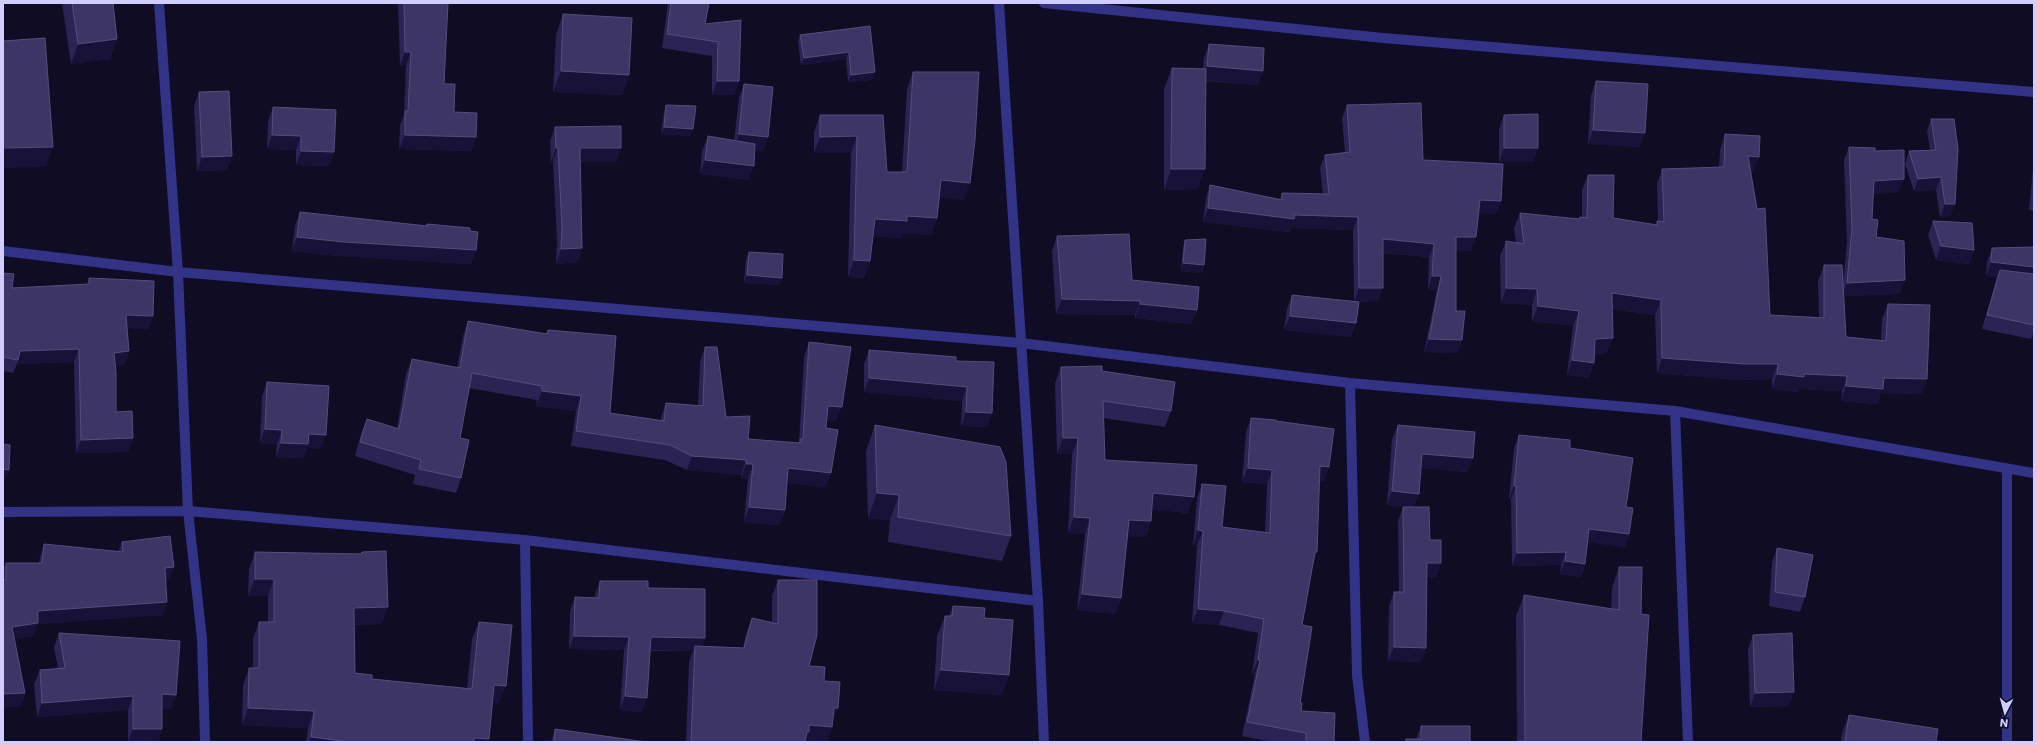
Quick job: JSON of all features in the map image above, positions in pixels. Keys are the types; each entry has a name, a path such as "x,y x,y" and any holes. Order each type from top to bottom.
{"street":[{"path":"159,3 178,272 188,511 202,639 205,742"},
{"path":"999,3 1038,601 1044,742"},
{"path":"1044,3 1383,38 2034,92"},
{"path":"3,251 178,272 1021,343 1350,384 1675,411 2034,474"},
{"path":"1350,384 1357,675 1365,742"},
{"path":"1675,411 1688,742"},
{"path":"2007,470 2007,742"},
{"path":"3,512 188,511 525,540 1038,601"},
{"path":"525,540 528,742"}],"building":[{"path":"72,3 113,3 117,39 78,44"},
{"path":"404,3 448,3 444,84 455,84 454,112 477,113 476,137 405,135 405,111 408,111 411,52 405,52"},
{"path":"671,3 709,3 705,24 741,20 739,81 717,81 718,42 667,34"},
{"path":"563,14 632,18 629,75 561,71"},
{"path":"870,26 875,72 851,75 849,52 804,58 800,35"},
{"path":"45,38 53,147 3,148 3,41"},
{"path":"1209,44 1264,48 1263,71 1207,66"},
{"path":"1172,68 1206,69 1205,169 1171,169"},
{"path":"913,72 979,72 975,140 970,183 941,180 937,218 907,216 907,221 875,219 870,261 854,260 857,136 820,137 820,115 883,115 887,172 907,172"},
{"path":"1596,81 1648,84 1645,133 1593,130"},
{"path":"744,84 773,87 768,137 739,134"},
{"path":"229,91 232,156 202,157 199,92"},
{"path":"1421,103 1423,160 1503,164 1501,201 1480,200 1476,237 1456,237 1456,311 1465,311 1462,340 1429,339 1441,276 1432,276 1434,244 1383,239 1383,288 1359,288 1358,217 1295,215 1294,219 1208,208 1210,185 1282,200 1282,193 1329,194 1325,155 1350,152 1347,105"},
{"path":"666,105 696,106 693,129 664,127"},
{"path":"273,107 336,110 334,152 301,151 301,136 272,135"},
{"path":"1538,114 1538,148 1504,148 1504,115"},
{"path":"1931,119 1954,119 1958,149 1955,204 1945,204 1941,177 1918,179 1909,151 1936,150"},
{"path":"621,126 621,148 580,148 582,248 561,249 562,227 558,148 556,148 555,127"},
{"path":"1725,134 1760,136 1759,157 1748,156 1757,209 1765,208 1770,315 1824,318 1824,265 1842,265 1846,337 1886,341 1888,304 1930,305 1927,379 1884,378 1883,389 1846,386 1847,376 1804,374 1804,377 1777,374 1778,364 1745,364 1662,358 1661,300 1612,293 1613,338 1595,339 1594,363 1572,360 1579,311 1538,306 1537,289 1506,288 1506,241 1524,244 1520,213 1579,219 1580,217 1587,218 1588,175 1614,175 1613,218 1657,225 1657,221 1664,222 1662,169 1724,167"},
{"path":"708,136 755,144 754,166 705,160"},
{"path":"1849,147 1875,148 1875,151 1904,150 1904,179 1874,181 1872,219 1878,220 1876,237 1904,241 1905,280 1847,283 1852,228"},
{"path":"300,212 427,226 427,224 470,228 470,231 478,232 476,250 344,242 297,237"},
{"path":"1933,221 1972,223 1974,250 1941,246"},
{"path":"1129,234 1132,280 1199,287 1197,310 1140,304 1140,301 1062,299 1057,236"},
{"path":"1206,239 1204,265 1183,263 1185,240"},
{"path":"2034,247 2034,267 1991,262 1992,248"},
{"path":"749,252 783,254 782,278 747,275"},
{"path":"2000,270 2034,274 2034,325 1987,315"},
{"path":"3,273 14,274 12,288 89,284 89,278 154,281 153,316 126,315 129,351 114,353 116,372 116,412 132,411 133,438 81,440 79,349 20,351 18,360 3,357"},
{"path":"1292,295 1359,302 1356,323 1290,316"},
{"path":"468,321 547,334 548,330 616,336 610,413 664,421 666,403 703,406 705,347 717,347 726,417 750,416 748,439 800,443 800,439 803,439 809,342 851,347 842,407 828,406 826,428 838,430 831,473 788,468 785,510 749,507 753,464 746,464 746,460 692,456 670,445 576,431 581,396 542,391 542,386 472,373 460,438 469,440 461,478 419,469 421,460 360,442 367,419 399,429 412,359 460,368"},
{"path":"869,350 956,357 956,361 994,362 992,413 966,412 967,387 869,378"},
{"path":"1102,366 1102,371 1175,382 1171,411 1103,401 1105,460 1197,465 1194,497 1153,493 1151,521 1129,520 1121,598 1082,594 1090,518 1074,517 1078,438 1063,438 1061,367"},
{"path":"267,382 329,386 326,435 309,434 308,444 281,443 282,430 265,429"},
{"path":"1251,418 1276,420 1334,429 1329,467 1320,466 1317,552 1315,552 1302,625 1312,627 1300,703 1302,703 1301,711 1335,713 1334,742 1306,742 1306,733 1247,722 1260,660 1258,660 1264,619 1224,611 1198,609 1203,531 1198,530 1202,484 1226,486 1222,527 1270,533 1272,470 1248,468"},
{"path":"875,425 1000,447 1006,462 1011,536 898,517 899,495 877,493"},
{"path":"1398,425 1475,432 1473,458 1422,454 1419,494 1392,491"},
{"path":"1519,435 1570,440 1570,448 1633,458 1626,507 1633,508 1629,534 1589,529 1585,564 1565,561 1566,552 1517,553 1516,486 1514,486"},
{"path":"3,444 10,445 9,470 3,469"},
{"path":"1403,507 1429,507 1430,540 1441,540 1441,563 1427,563 1426,648 1394,647 1394,592 1404,592"},
{"path":"170,536 174,567 165,568 167,602 38,611 38,623 12,627 25,693 3,694 3,580 6,580 6,563 42,563 44,544 123,552 122,542"},
{"path":"1777,548 1813,555 1805,597 1775,592"},
{"path":"386,551 388,607 354,608 355,673 372,675 372,679 472,689 479,622 512,625 506,686 494,685 489,739 474,738 474,742 350,742 311,737 314,711 248,708 249,668 259,668 259,622 274,622 274,579 255,579 255,552 362,554 362,552"},
{"path":"1619,567 1642,567 1641,614 1649,615 1641,742 1504,742 1525,741 1524,595 1619,610"},
{"path":"778,580 817,580 817,635 809,666 825,667 824,681 840,682 838,708 834,708 832,727 809,725 809,732 807,732 805,742 691,742 695,646 744,648 752,618 778,624"},
{"path":"600,581 648,581 648,588 705,589 705,638 651,637 647,698 625,696 629,637 574,636 575,597 599,598"},
{"path":"953,606 985,608 984,618 1013,620 1009,675 941,670 945,616 952,616"},
{"path":"59,633 180,641 176,695 162,694 162,729 133,729 133,696 42,703 40,670 65,668"},
{"path":"1792,633 1794,692 1755,693 1753,635"},
{"path":"1849,715 1938,729 1936,741 1944,742 1845,742"},
{"path":"1421,726 1470,726 1470,742 1406,742 1406,739 1421,739"},
{"path":"555,729 646,742 554,742"}]}
